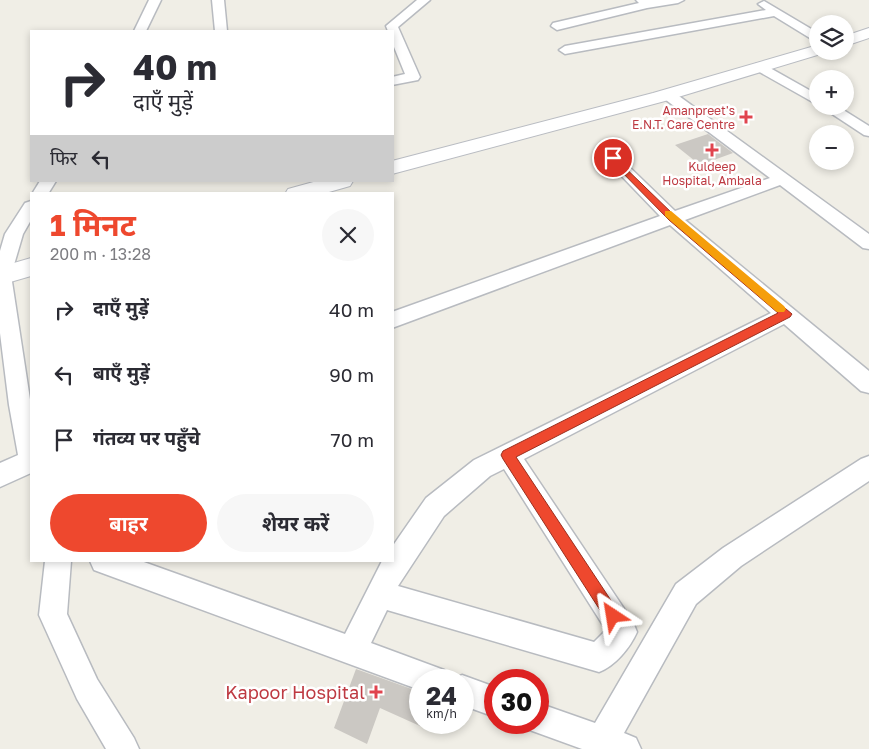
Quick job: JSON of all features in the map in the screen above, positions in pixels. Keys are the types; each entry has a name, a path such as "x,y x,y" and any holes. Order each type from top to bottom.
{"street":[{"path":"140,30 155,0"},
{"path":"218,0 221,30"},
{"path":"394,30 392,26 424,0"},
{"path":"557,26 645,3 678,0"},
{"path":"758,0 809,34"},
{"path":"565,50 775,12"},
{"path":"394,31 414,77 394,81"},
{"path":"854,38 869,33"},
{"path":"394,167 667,94 809,53"},
{"path":"760,67 809,96"},
{"path":"667,94 869,243"},
{"path":"842,115 869,132"},
{"path":"613,158 672,218 869,384"},
{"path":"394,319 514,274 782,179"},
{"path":"303,192 339,182"},
{"path":"30,209 14,234 1,275 20,405 30,455"},
{"path":"1,275 30,267"},
{"path":"352,651 392,570 434,507 482,468 786,314"},
{"path":"379,594 600,658 623,632 508,455"},
{"path":"0,475 30,460"},
{"path":"549,722 613,745 686,594 732,558 869,467"},
{"path":"58,562 53,615 86,688 123,749"},
{"path":"106,562 409,671"}],"building":[{"path":"708,134 733,153 700,165 675,145"},
{"path":"356,669 409,688 409,721 380,708 367,744 334,728"}],"slow traffic":[{"path":"668,214 780,309"}],"place":[{"name":"Amanpreet's E.N.T. Care Centre","path":"746,117"},
{"name":"Kuldeep Hospital, Ambala","path":"712,150"},
{"name":"Kapoor Hospital","path":"376,692"}],"route":[{"path":"613,158 672,218 786,314 508,455 613,616"}]}
